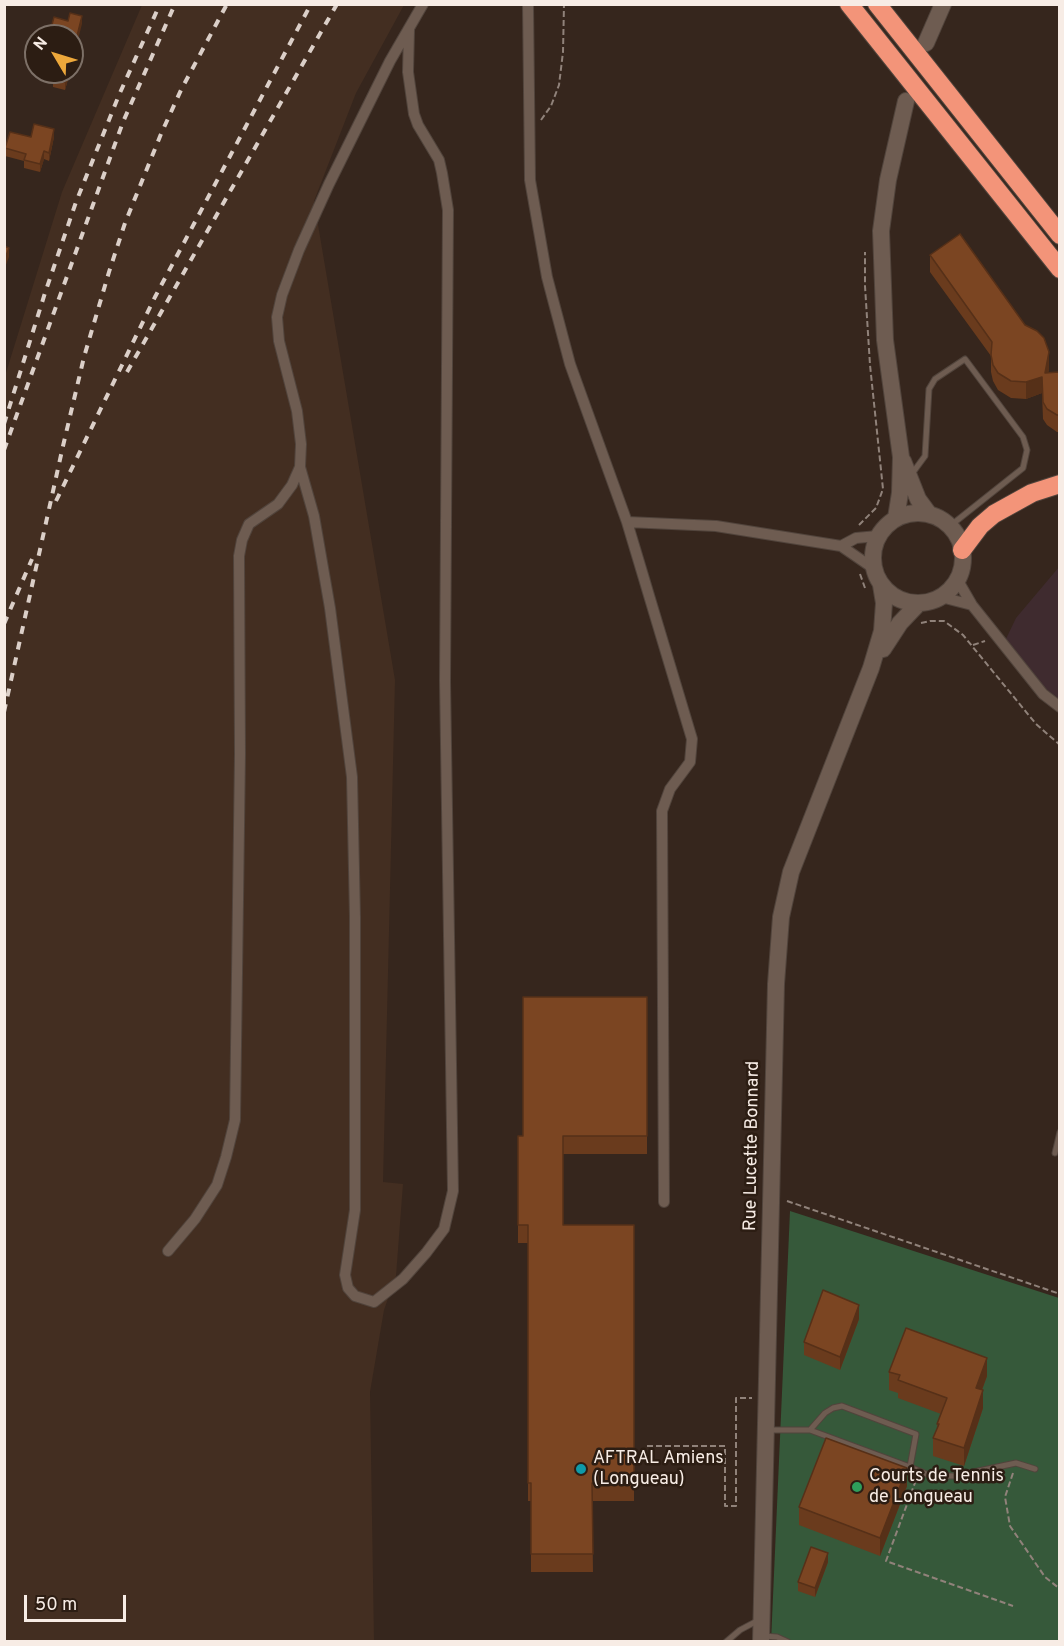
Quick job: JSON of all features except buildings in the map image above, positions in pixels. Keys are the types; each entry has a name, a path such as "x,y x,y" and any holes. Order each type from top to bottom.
{"highway":[{"path":"849,4 1059,269"},
{"path":"877,4 1059,235"},
{"path":"962,550 980,525 994,514 1032,493 1059,484"}],"street":[{"path":"409,30 408,72 414,114 438,160 448,210 445,681 453,1191 450,1212 444,1229 403,1279 374,1302 355,1296 348,1288 345,1275 355,1210 356,1166 352,777 330,608 314,516 300,467 301,444 297,411 279,341 277,317 282,295 298,250 390,61 423,4"},
{"path":"528,4 530,180 547,277 570,364 627,522 692,739 690,762 670,789 662,811 664,1202"},
{"path":"926,43 943,4"},
{"path":"896,518 900,493 901,457 885,340 881,231 888,180 906,101"},
{"path":"901,457 918,499 929,514 950,526 956,533 962,550 961,570 950,589 941,597 919,603 904,602 891,595 881,585 873,568 872,557 878,536 885,526 896,518 912,513 929,514"},
{"path":"168,1251 195,1219 217,1185 235,1120 240,754 239,556 242,540 249,524 278,504 292,485 300,467"},
{"path":"627,522 716,526 841,546 873,568"},
{"path":"841,546 856,538 878,536"},
{"path":"957,579 972,604 1043,693 1059,707"},
{"name":"Rue Lucette Bonnard","path":"761,1632 776,966 781,917 791,872 871,668 882,631 884,603 881,585"},
{"path":"941,597 972,604"},
{"name":"Rue Lucette Bonnard","path":"871,668 900,623 919,603"}],"lane":[{"path":"910,476 925,456 929,389 935,379 965,359 1023,437 1027,450 1023,468 950,526"},
{"path":"1054,1153 1059,1132"},
{"path":"810,1430 825,1413 842,1406 916,1434 910,1467"},
{"path":"766,1430 810,1430 931,1476 955,1476 1017,1463 1035,1469"},
{"path":"726,1641 740,1630 761,1632 788,1641"}],"path":[{"path":"530,134 551,106 559,85 563,52 564,4"},
{"path":"900,623 919,624 944,621 963,635 1036,724 1059,745"},
{"path":"771,1195 1059,1294"},
{"path":"647,1446 725,1446 725,1506 736,1506 736,1398 766,1398"},
{"path":"1017,1463 1005,1497 1010,1526 1045,1577 1059,1589"},
{"path":"919,1472 886,1561 1014,1606"}],"shaded area":[{"path":"142,5 404,5 356,93 314,201 395,680 383,1182 403,1184 396,1276 384,1310 370,1392 374,1641 5,1642 5,376 62,192"},
{"path":"1059,567 1059,707 1004,643 1016,618"}],"green space":[{"path":"790,1211 1059,1298 1059,1641 771,1642"}],"railway":[{"path":"4,424 76,202 119,95 160,4"},
{"path":"4,450 123,122 175,4"},
{"path":"4,712 84,357 109,272 125,223 161,134 181,90 227,4"},
{"path":"56,501 155,297 311,4"},
{"path":"127,372 337,4"},
{"path":"4,624 32,559"}],"place":[{"name":"AFTRAL Amiens (Longueau)","path":"581,1469"},
{"name":"Courts de Tennis de Longueau","path":"857,1487"}]}
